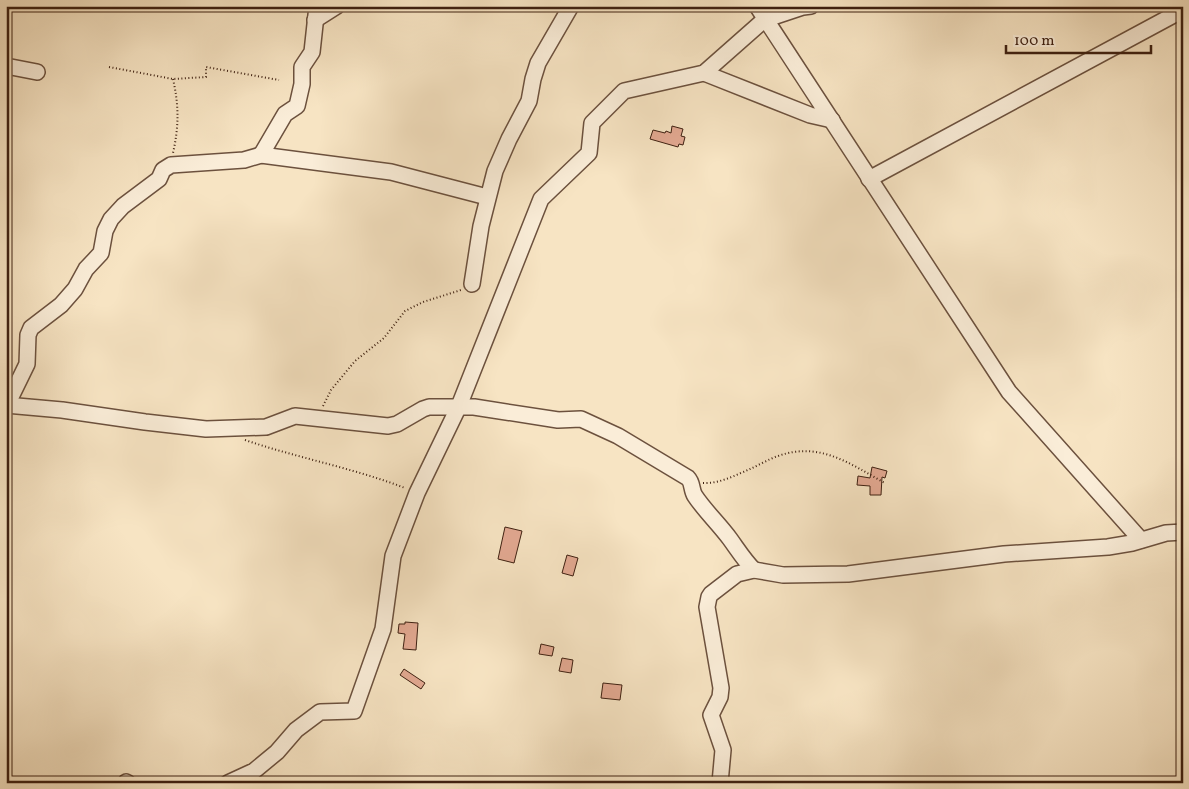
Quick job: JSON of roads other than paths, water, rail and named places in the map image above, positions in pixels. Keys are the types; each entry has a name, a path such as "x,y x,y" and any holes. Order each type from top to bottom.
{"street":[{"path":"261,154 285,114 296,106 302,84 302,67 312,52 316,13 337,6"},
{"path":"472,284 481,226 495,171 529,101 538,63 571,6"},
{"path":"757,6 764,20 832,120 1009,392 1141,540"},
{"path":"228,783 254,771 277,752 296,730 320,712 354,711 383,629 393,556 417,493 459,406 540,199 589,152 592,123 624,91 704,73 764,20 776,6"},
{"path":"764,20 802,7 811,6"},
{"path":"869,178 1181,11"},
{"path":"6,66 36,72"},
{"path":"704,73 810,115 832,120"},
{"path":"487,197 390,172 261,154 244,160 171,165 163,170 159,179 123,206 111,220 105,231 101,253 86,268 75,289 61,305 31,328 28,335 27,364 7,405 206,428 266,427 295,416 388,426 397,424 423,409 459,406 492,409 558,420 579,418 618,436 691,480 693,493 701,505 730,539 742,558 754,570"},
{"path":"720,783 723,750 711,714 720,697 721,688 706,607 711,594 733,576 741,572 754,570 783,575 848,574 1004,554 1108,547 1166,533 1183,532"}]}
